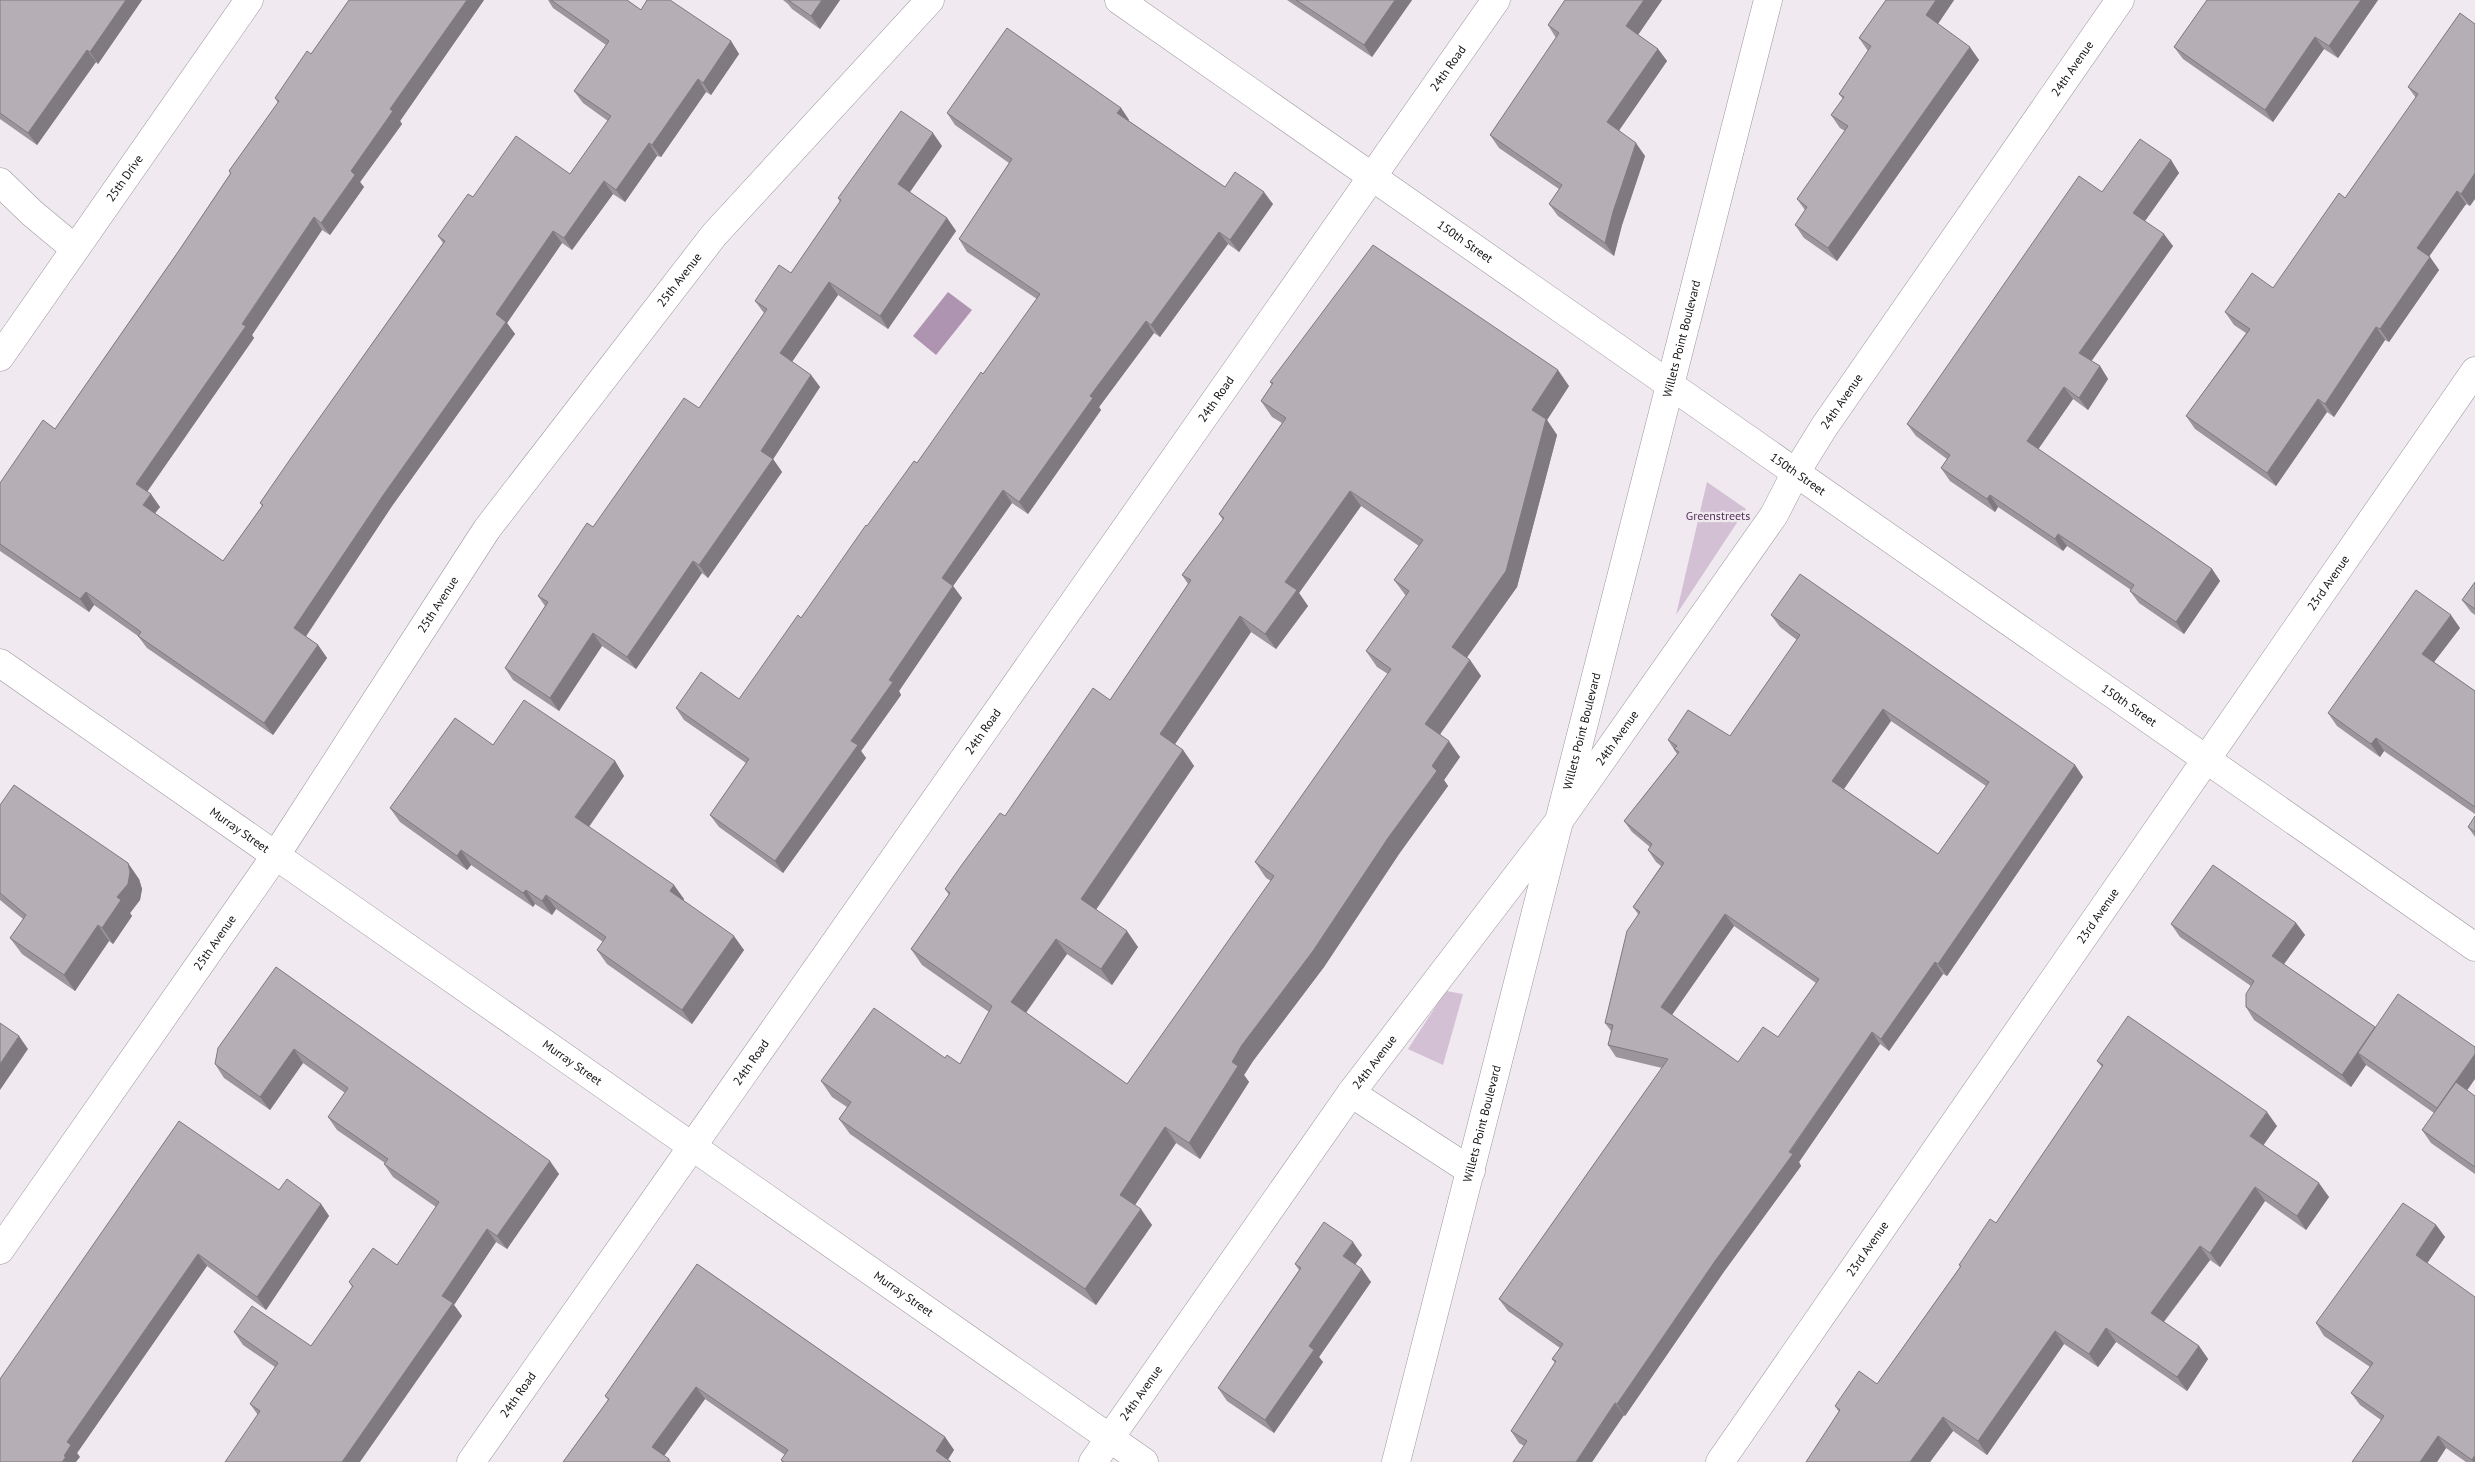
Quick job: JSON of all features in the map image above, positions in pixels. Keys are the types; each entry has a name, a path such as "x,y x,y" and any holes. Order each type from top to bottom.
{"street":[{"name":"25th Drive","path":"0,357 74,248 249,0"},
{"name":"25th Avenue","path":"0,1250 276,855 487,529 714,235 930,0"},
{"name":"150th Street","path":"1119,0 1795,474 2475,947"},
{"name":"24th Road","path":"471,1462 1371,175 1496,0"},
{"name":"Willets Point Boulevard","path":"1396,1462 1768,0"},
{"name":"24th Avenue","path":"1093,1462 1351,1094 1558,821 1774,515 1795,474 1824,426 2120,0"},
{"path":"0,182 32,213 74,248"},
{"name":"23rd Avenue","path":"1720,1462 2475,371"},
{"name":"Murray Street","path":"0,663 1144,1462"},
{"path":"1351,1094 1471,1171"}],"green space":[{"name":"Greenstreets","path":"1707,482 1746,509 1676,615"},
{"path":"1446,991 1463,994 1443,1065 1408,1049"}],"shaded area":[{"path":"948,292 972,310 936,355 913,336"}],"building":[{"path":"0,0 126,0 90,52 87,50 28,133 0,113"},
{"path":"349,0 467,0 390,109 393,111 351,171 355,175 321,223 314,217 242,324 246,326 136,484 151,494 143,505 223,561 263,505 260,503 291,458 445,241 438,236 468,194 473,197 516,136 570,174 611,116 574,91 609,41 551,0 627,0 641,10 647,0 670,0 731,41 703,83 698,79 652,145 649,143 616,190 604,181 564,238 553,231 496,314 506,322 384,494 294,628 318,645 264,723 138,636 141,632 86,592 80,599 0,544 0,483 43,420 55,429 178,252 231,173 229,171 279,101 275,98 307,51 311,54"},
{"path":"788,0 822,0 811,16"},
{"path":"1296,0 1395,0 1364,45"},
{"path":"1565,0 1644,0 1626,26 1658,49 1607,122 1636,143 1613,212 1605,243 1549,204 1562,185 1490,135 1559,33 1548,25"},
{"path":"1886,0 1936,0 1926,15 1970,47 1828,248 1795,225 1807,207 1797,199 1848,126 1831,115 1844,97 1839,94 1871,46 1859,38"},
{"path":"2207,0 2361,0 2329,46 2315,37 2265,110 2174,47"},
{"path":"2460,13 2475,24 2475,173 2461,194 2457,191 2417,248 2430,257 2380,329 2376,327 2325,404 2318,399 2267,473 2186,416 2250,329 2225,312 2252,273 2273,288 2339,193 2345,198 2418,94 2408,87"},
{"path":"1007,28 1121,108 1117,113 1225,187 1235,172 1264,192 1230,240 1219,232 1151,325 1146,321 1090,396 1093,398 1019,502 1003,490 942,578 953,586 889,680 893,682 851,741 858,745 775,861 710,815 749,759 676,708 701,672 739,699 798,615 801,618 866,525 914,461 917,463 981,372 983,374 1040,294 959,239 1012,159 947,113"},
{"path":"901,111 933,133 898,184 947,218 880,316 829,282 780,353 811,375 761,451 773,459 699,565 693,561 627,657 593,633 550,698 505,668 548,602 538,596 587,523 593,527 684,398 699,408 767,309 755,301 779,265 791,273 841,200 838,198"},
{"path":"2140,139 2171,160 2133,213 2164,234 2079,353 2100,366 2079,398 2064,387 2027,441 2212,569 2176,622 2130,591 2134,585 2058,534 2055,539 1990,495 1987,499 1941,468 1950,455 1907,424 2079,176 2102,192"},
{"path":"1373,245 1558,370 1532,410 1546,419 1506,571 1452,647 1470,660 1425,724 1449,741 1432,766 1437,771 1388,838 1313,951 1242,1045 1232,1062 1238,1066 1189,1143 1165,1127 1120,1195 1141,1209 1085,1289 839,1119 851,1102 821,1081 874,1008 945,1058 947,1055 960,1064 992,1006 911,949 950,893 945,889 961,866 1000,813 1005,816 1093,688 1110,700 1191,580 1182,575 1224,518 1219,514 1286,418 1261,401 1273,383 1270,382","holes":["1350,491 1423,540 1394,580 1409,591 1366,651 1391,669 1255,862 1274,876 1127,1084 1011,1002 1056,939 1101,969 1127,931 1081,899 1183,750 1160,734 1240,616 1265,634 1297,590 1285,582"]},
{"path":"1800,574 2075,765 1938,964 1935,962 1881,1039 1872,1032 1789,1152 1793,1154 1715,1261 1576,1462 1513,1462 1527,1441 1511,1431 1556,1361 1552,1359 1563,1344 1499,1299 1668,1059 1608,1045 1613,1025 1605,1023 1627,931 1640,912 1633,907 1664,863 1648,850 1652,844 1624,821 1679,752 1674,749 1677,746 1668,740 1688,710 1730,736 1800,635 1771,615","holes":["1883,709 1989,782 1938,854 1832,781","1725,914 1819,979 1778,1037 1763,1027 1738,1062 1661,1007"]},
{"path":"2475,582 2475,609 2462,600"},
{"path":"2416,590 2451,615 2422,654 2475,691 2475,807 2376,738 2371,744 2328,713"},
{"path":"524,700 615,761 575,817 674,885 670,891 734,936 682,1010 597,950 606,937 546,895 542,901 526,890 523,893 461,850 457,856 390,808 455,718 493,745"},
{"path":"14,785 128,863 130,872 128,884 117,897 121,900 102,928 98,925 64,975 10,938 26,915 0,893 0,805"},
{"path":"2475,816 2475,832 2468,827"},
{"path":"2213,865 2296,923 2272,956 2375,1027 2342,1075 2246,1007 2246,994 2254,981 2171,924"},
{"path":"276,967 550,1161 497,1236 487,1229 442,1296 453,1303 342,1462 225,1462 260,1411 250,1404 278,1363 234,1332 252,1306 311,1346 353,1286 349,1282 373,1248 397,1265 439,1202 384,1164 388,1159 328,1117 348,1088 294,1049 260,1097 215,1064 218,1048"},
{"path":"2398,994 2475,1047 2475,1054 2437,1108 2358,1053"},
{"path":"2128,1016 2267,1112 2250,1136 2319,1183 2297,1216 2255,1187 2210,1253 2200,1246 2151,1313 2199,1346 2177,1377 2106,1328 2089,1354 2055,1331 1978,1441 1943,1417 1910,1462 1806,1462 1840,1410 1835,1406 1859,1371 1877,1384 1961,1266 1959,1265 1990,1219 1996,1223 2103,1065 2097,1061"},
{"path":"0,1023 19,1036 0,1064"},
{"path":"2456,1082 2475,1096 2475,1167 2422,1130"},
{"path":"179,1121 279,1190 287,1179 321,1204 257,1297 198,1254 67,1442 71,1445 62,1462 0,1462 0,1379"},
{"path":"2403,1203 2436,1225 2416,1255 2475,1297 2475,1455 2472,1460 2438,1436 2420,1462 2352,1462 2384,1416 2351,1393 2373,1363 2316,1323"},
{"path":"1324,1222 1353,1242 1343,1256 1362,1269 1309,1346 1314,1350 1265,1420 1218,1388 1301,1268 1295,1264"},
{"path":"697,1264 945,1437 936,1451 951,1462 784,1462 781,1460 788,1450 696,1387 652,1447 669,1459 667,1462 563,1462 609,1399 605,1396"}]}
